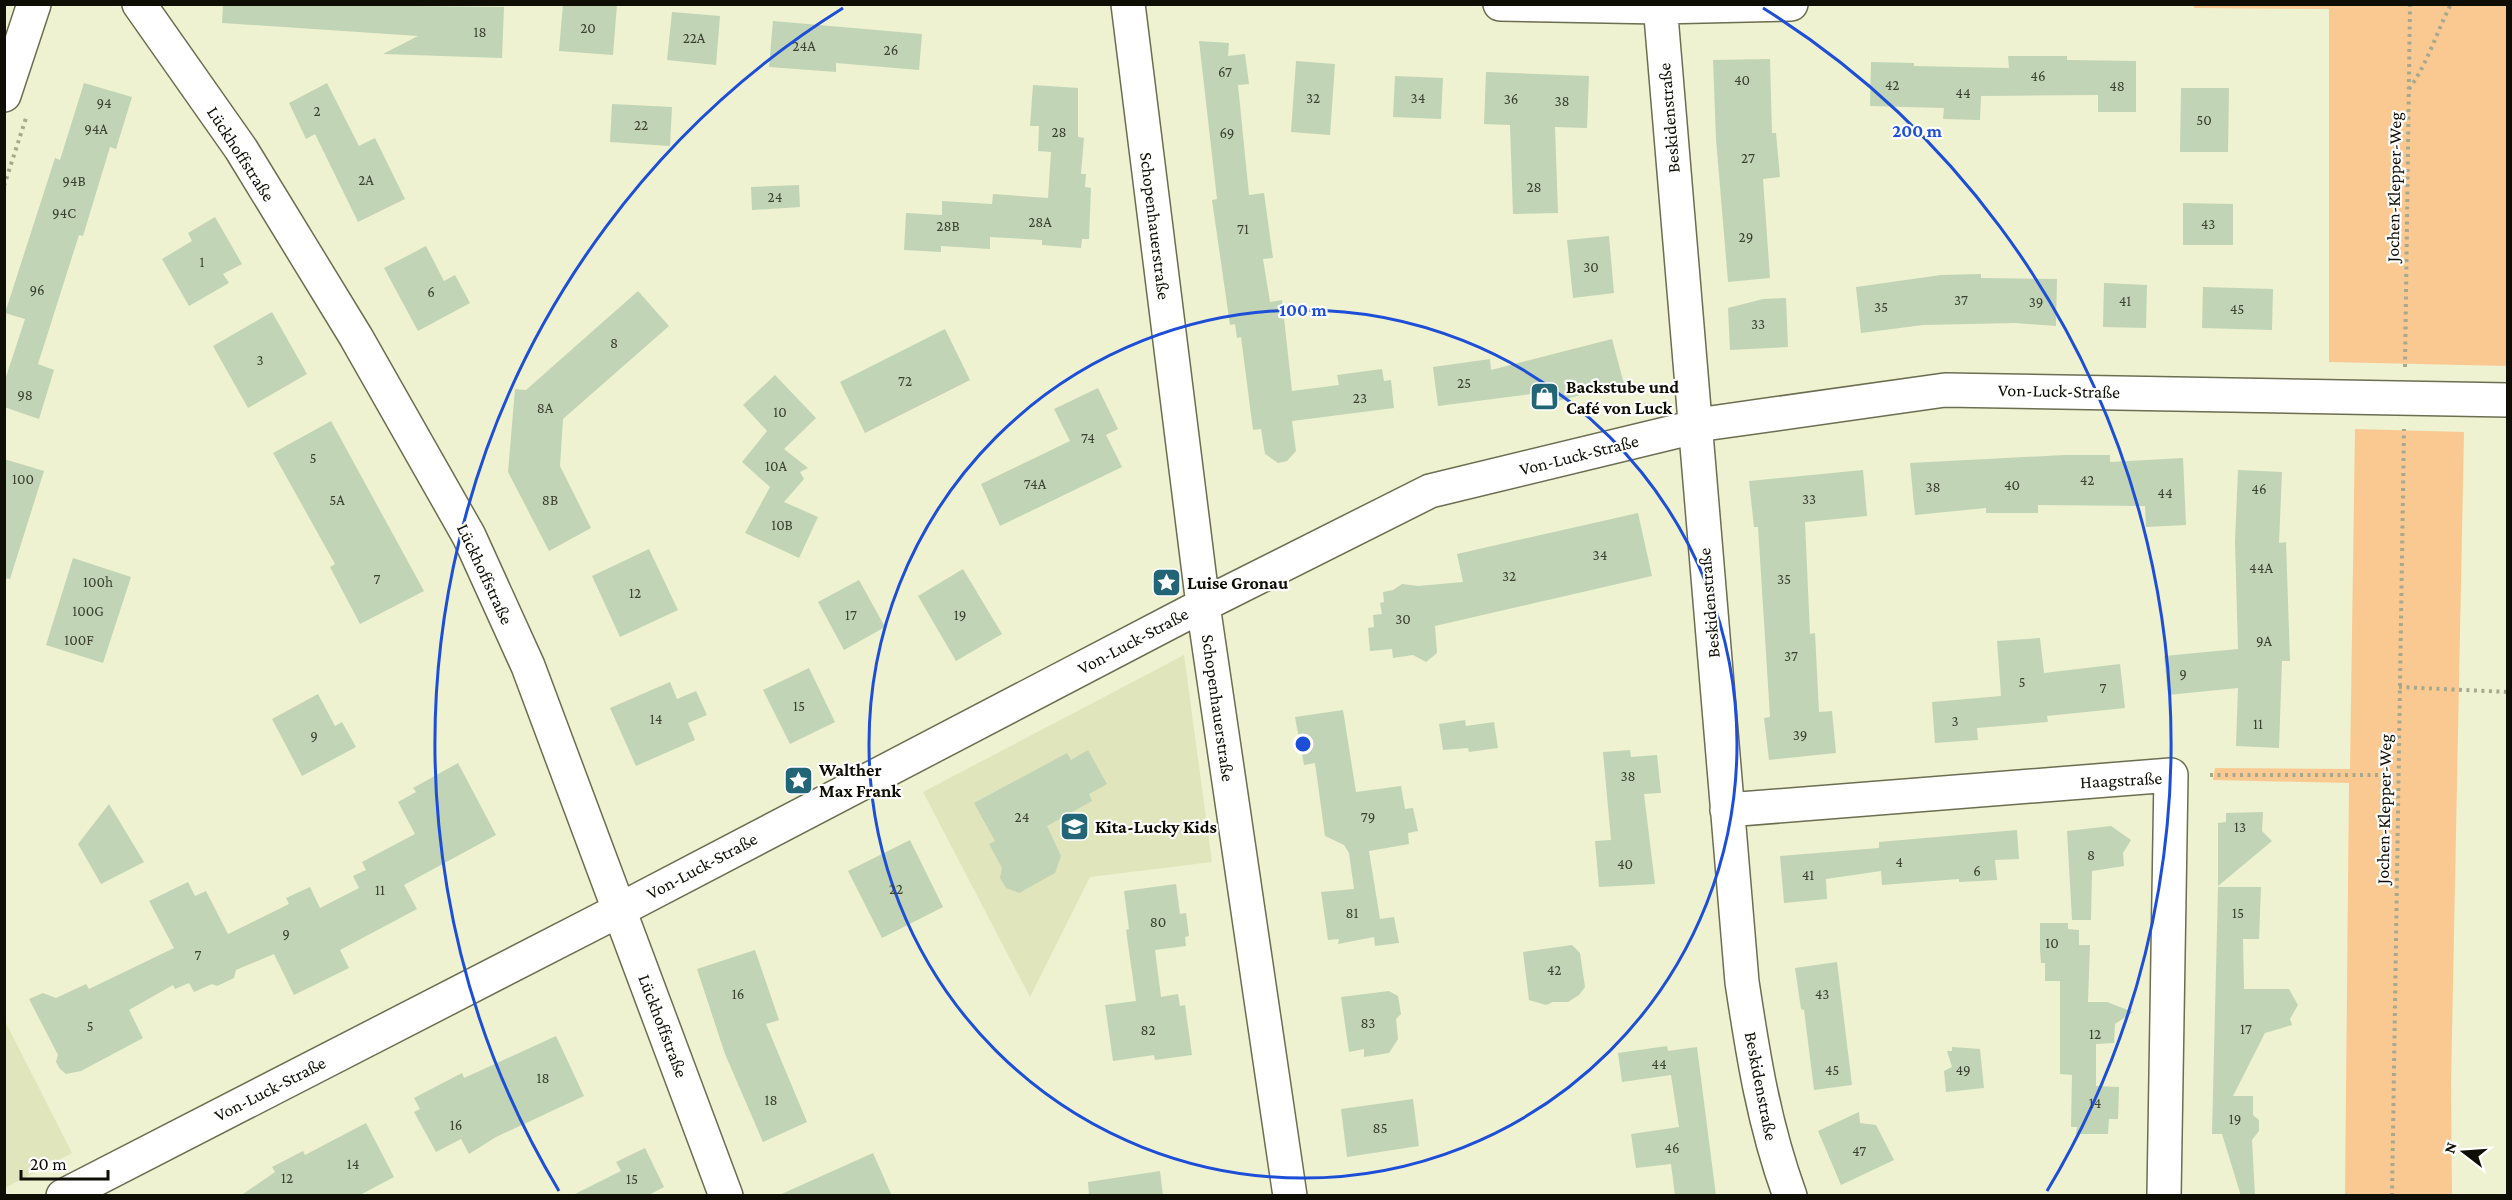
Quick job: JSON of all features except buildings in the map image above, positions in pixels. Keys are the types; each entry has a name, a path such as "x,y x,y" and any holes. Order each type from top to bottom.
{"street":[{"path":"4,95 34,4"},
{"name":"Lückhoffstraße","path":"139,4 241,149 356,337 469,536 528,666 726,1196"},
{"name":"Schopenhauerstraße","path":"1128,4 1203,604 1290,1196"},
{"path":"1500,4 1660,6 1791,4"},
{"name":"Beskidenstraße","path":"1660,6 1742,982 1755,1068 1774,1152 1790,1196"},
{"name":"Von-Luck-Straße","path":"63,1196 619,910 1203,604 1430,491 1694,427 1946,390 2508,400"},
{"name":"Haagstraße","path":"1726,810 2170,775 2164,1196"}],"path":[{"name":"Jochen-Klepper-Weg","path":"2405,371 2410,4"},
{"path":"2408,90 2423,69 2439,26 2451,4"},
{"name":"Jochen-Klepper-Weg","path":"2392,1196 2404,422"},
{"path":"2399,687 2508,692"},
{"path":"2210,775 2398,775"}],"shaded area":[{"path":"2194,4 2507,5 2507,366 2329,362 2329,9 2194,8"},
{"path":"2355,429 2464,432 2451,1085 2452,1195 2345,1195 2349,783 2213,780 2215,768 2350,769"},
{"name":"Kita-Lucky Kids","path":"1184,655 1212,862 1090,877 1030,997 923,792"},
{"path":"5,1021 72,1153 5,1188 4,1187"}],"place":[{"name":"Backstube und Café von Luck","path":"1545,397"},
{"name":"Luise Gronau","path":"1166,583"},
{"name":"Walther Max Frank","path":"798,780"},
{"name":"Kita-Lucky Kids","path":"1074,827"}]}
